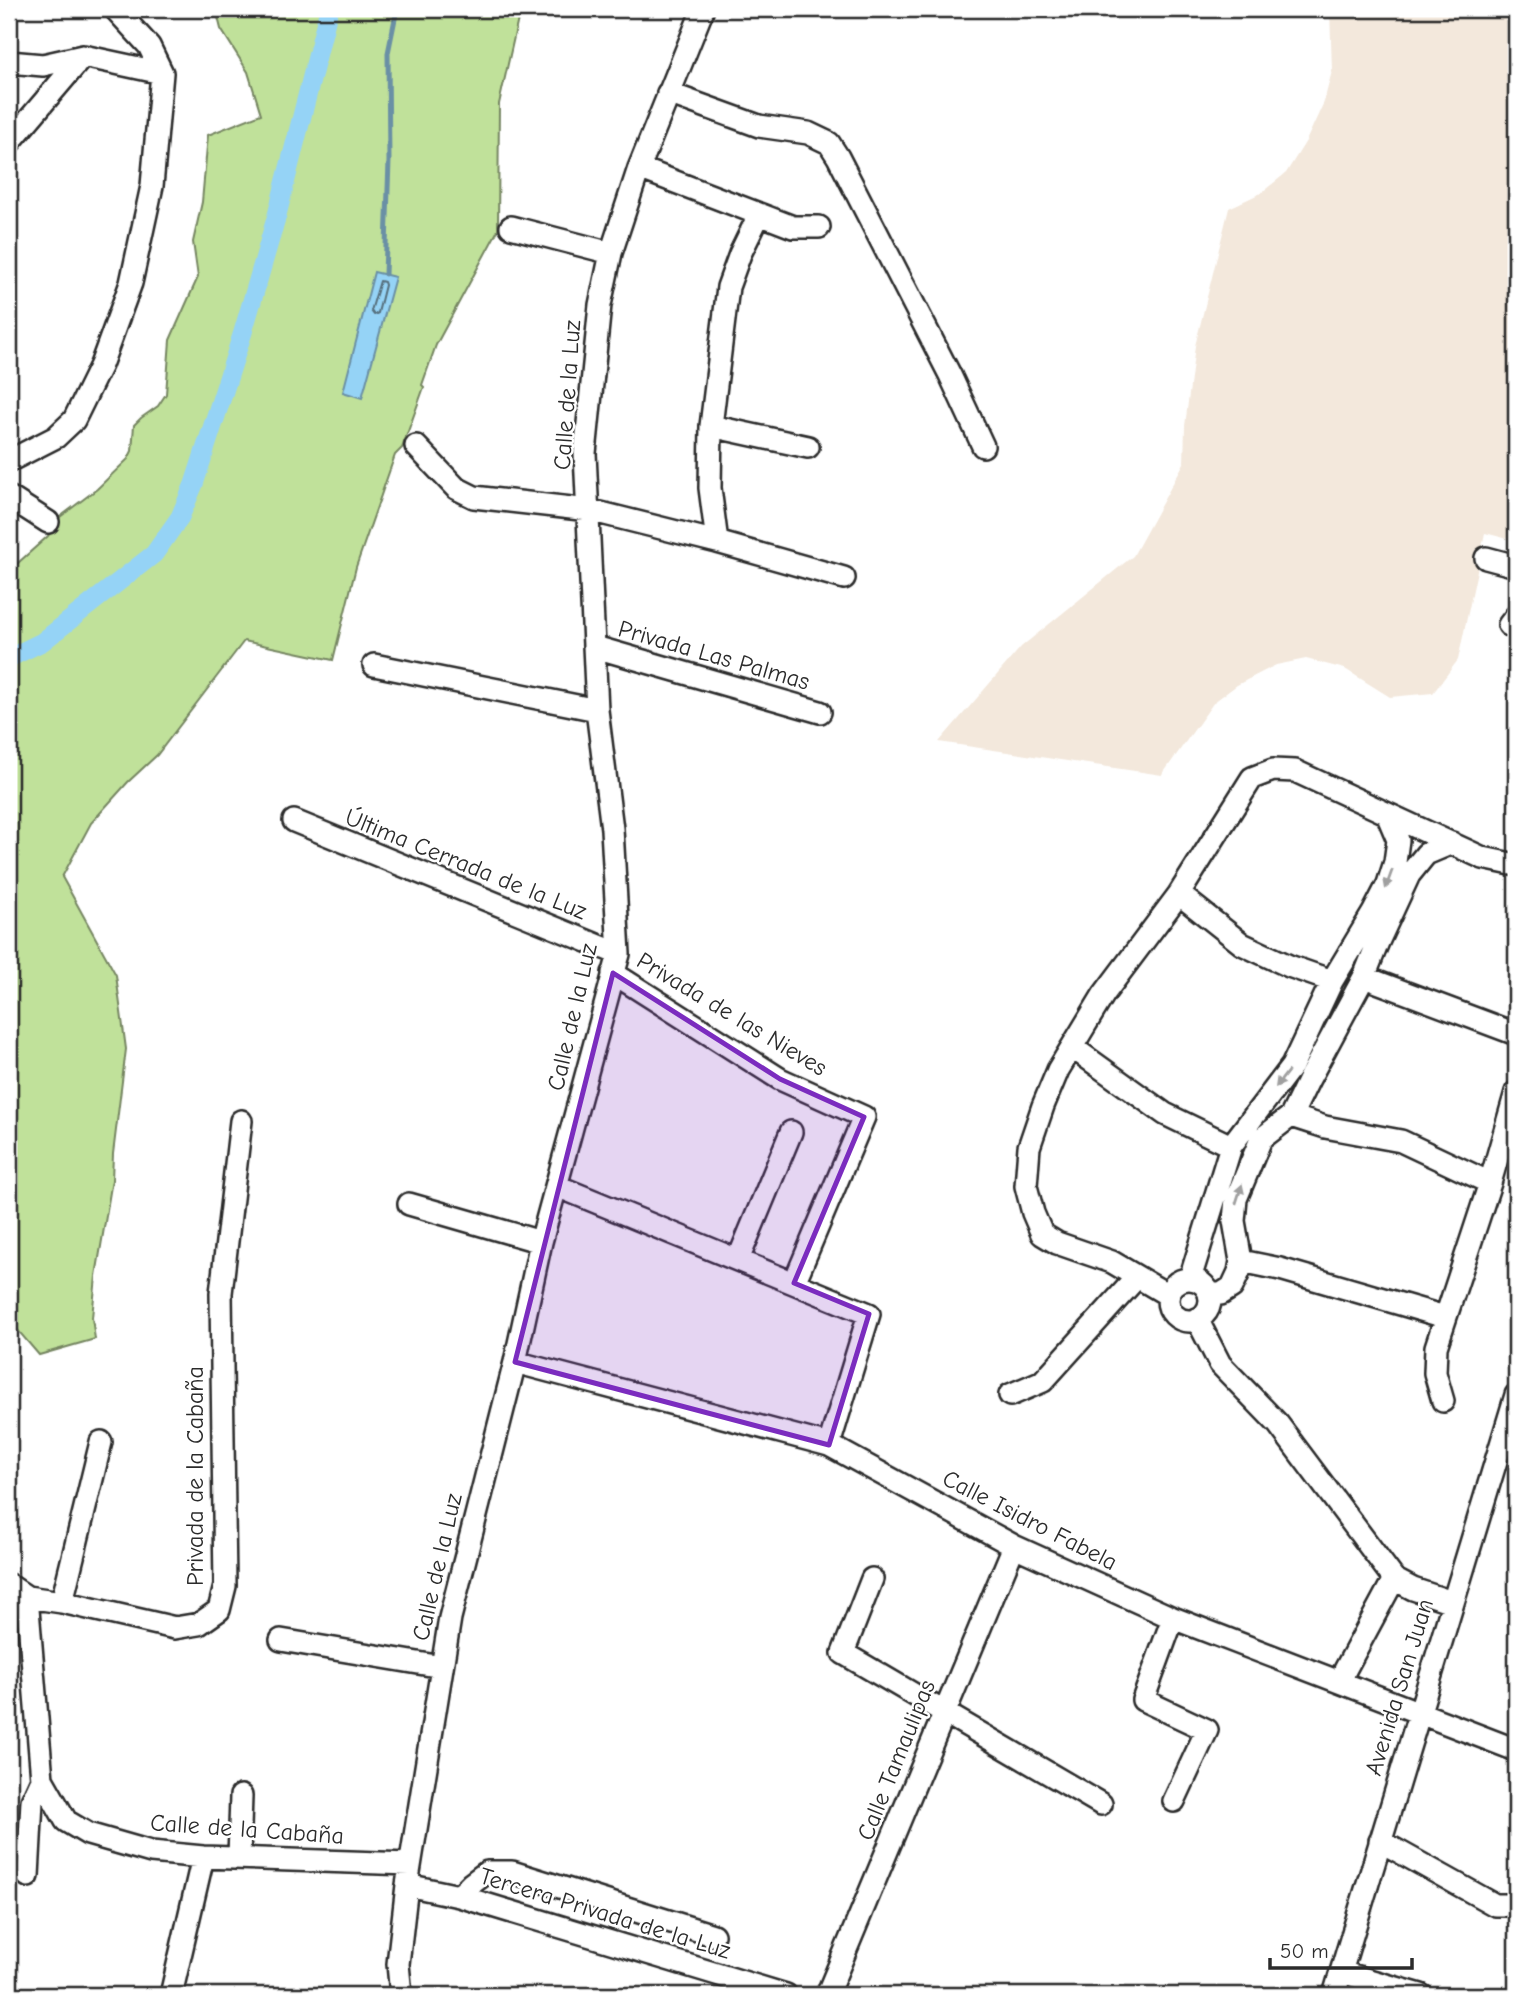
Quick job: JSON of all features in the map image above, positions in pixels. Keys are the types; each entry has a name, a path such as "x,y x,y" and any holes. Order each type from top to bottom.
{"street":[{"path":"9,461 56,437 74,420 101,365 131,283 152,186 162,73 149,46 115,9"},
{"name":"Calle de la Luz","path":"401,1995 398,1964 409,1874 450,1618 515,1362 541,1242 616,964 612,829 597,710 585,453 600,305 611,253 639,168 704,9"},
{"path":"9,62 43,65 83,56 162,73"},
{"path":"9,143 83,56"},
{"path":"668,93 760,126 808,133 829,143 950,375 983,446"},
{"path":"639,168 793,226 819,227"},
{"path":"717,541 710,488 711,426 728,287 740,254 760,215"},
{"path":"511,227 611,253"},
{"path":"711,426 808,447"},
{"path":"416,446 456,488 474,497 589,509 717,541 844,578"},
{"path":"9,496 48,522"},
{"path":"1486,558 1516,566"},
{"name":"Privada Las Palmas","path":"595,647 820,712"},
{"path":"374,665 597,710"},
{"path":"1168,1295 1112,1262 1057,1243 1042,1234 1026,1186 1029,1147 1058,1070 1104,993 1179,894 1252,778 1273,770 1295,771 1483,858 1516,864"},
{"path":"1190,1279 1230,1146 1292,1066 1332,981 1388,884 1398,840 1387,814"},
{"name":"Última Cerrada de la Luz","path":"294,821 616,964"},
{"path":"1209,1294 1221,1294 1232,1287 1241,1261 1234,1220 1236,1199 1261,1139 1291,1116 1364,977 1409,875 1426,854 1452,843"},
{"path":"1179,894 1241,944 1289,966 1332,981"},
{"name":"Privada de las Nieves","path":"616,964 780,1079 864,1117 794,1283"},
{"path":"1364,977 1516,1034"},
{"path":"1072,1047 1165,1114 1230,1146"},
{"path":"1443,1401 1435,1373 1436,1347 1490,1183 1516,1092"},
{"path":"1291,1116 1325,1127 1401,1141 1490,1183"},
{"name":"Privada de la Cabaña","path":"18,1591 175,1628 199,1624 219,1609 225,1586 221,1293 241,1121"},
{"path":"738,1260 791,1132"},
{"path":"557,1186 869,1314 829,1445"},
{"path":"409,1204 541,1242"},
{"path":"1241,1261 1280,1269 1446,1317"},
{"path":"1010,1395 1042,1381 1138,1277"},
{"path":"1183,1280 1199,1282 1209,1294 1208,1309 1197,1319 1180,1319 1169,1307 1168,1295 1175,1284 1183,1280"},
{"path":"1197,1319 1220,1364 1278,1424 1394,1579 1413,1590 1452,1602"},
{"name":"Calle Isidro Fabela","path":"515,1362 829,1445 1014,1546 1173,1618 1516,1750"},
{"name":"Avenida San Juan","path":"1334,1995 1516,1395"},
{"path":"62,1602 101,1442"},
{"name":"Calle Tamaulipas","path":"827,1995 1014,1546"},
{"path":"872,1579 842,1653 1101,1804"},
{"path":"1341,1682 1394,1579"},
{"name":"Calle de la Cabaña","path":"18,1591 42,1779 66,1821 88,1834 151,1852 409,1874"},
{"path":"1173,1618 1143,1700 1207,1730 1174,1801"},
{"path":"281,1640 442,1667"},
{"path":"27,1876 32,1801 42,1779"},
{"path":"240,1858 241,1796"},
{"path":"1380,1841 1495,1905 1516,1905"},
{"path":"171,1995 203,1857"},
{"path":"459,1896 487,1872 512,1872 713,1935"},
{"name":"Tercera Privada de la Luz","path":"409,1874 459,1896 786,1995"},
{"path":"1341,1972 1421,1995"}],"highlighted area":[{"path":"613,973 780,1079 864,1117 794,1283 869,1314 829,1445 515,1362"}],"shaded area":[{"path":"1330,9 1516,9 1516,541 1485,533 1458,660 1433,693 1390,697 1345,669 1306,659 1276,665 1237,685 1214,702 1162,775 939,742 1021,647 1133,556 1184,463 1185,426 1195,346 1229,208 1261,193 1286,173 1306,141 1324,102 1332,71"}],"green space":[{"path":"216,9 503,9 518,19 499,104 498,230 436,345 422,385 424,387 402,448 395,455 356,567 333,660 244,641 157,755 91,823 62,877 116,975 126,1049 112,1180 96,1276 92,1318 95,1339 39,1355 9,1320 9,571 48,536 60,517 97,489 128,459 132,451 134,425 158,406 166,394 170,340 198,277 193,242 202,202 208,135 261,114 248,72 221,29"}],"water":[{"path":"374,272 395,277 362,398 343,392"}],"waterway":[{"path":"9,658 42,642 154,554 180,517 194,484 243,332 277,215 329,9"},
{"path":"385,274 389,161 388,53 397,9"}]}
